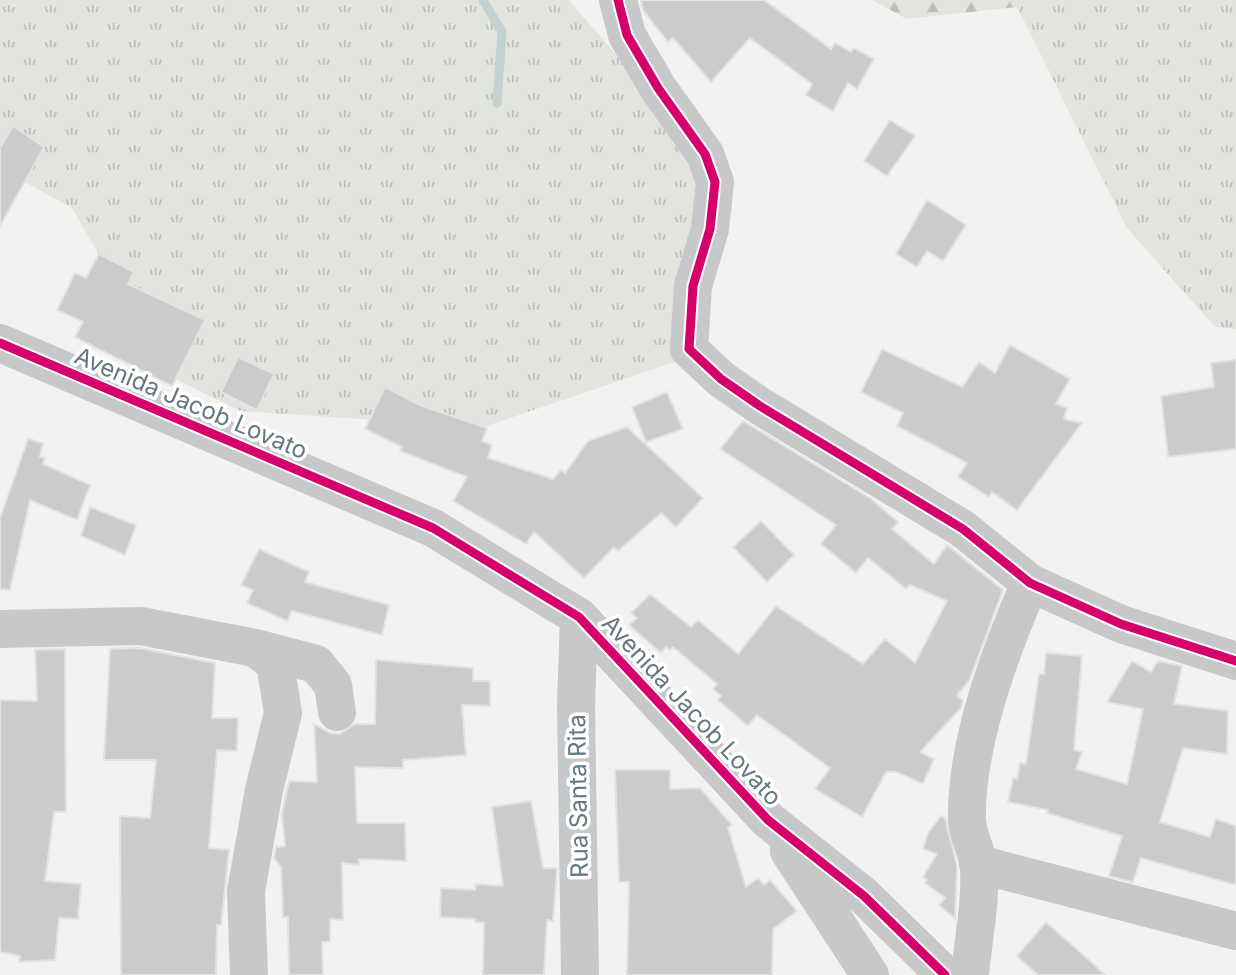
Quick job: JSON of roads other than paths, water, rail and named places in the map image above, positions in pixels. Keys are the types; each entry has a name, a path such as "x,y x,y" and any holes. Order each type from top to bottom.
{"street":[{"path":"618,0 627,35 658,88 705,154 715,181 710,229 694,286 689,349 721,379 760,406 963,529 1030,583 1121,624 1236,661"},
{"name":"Avenida Jacob Lovato","path":"9,353 433,528 579,617 768,820 864,896 945,975"},
{"path":"970,975 980,900 978,864 967,823 971,774 992,677 1030,583"},
{"name":"Rua Santa Rita","path":"579,617 576,705 580,975"},
{"path":"0,629 141,626 255,648 316,664 332,685 337,712"},
{"path":"249,975 246,891 264,790 283,713 275,663 255,648"},
{"path":"768,820 870,975"},
{"path":"978,864 1236,930"}],"waterway":[{"path":"483,0 502,32 497,103"}]}
